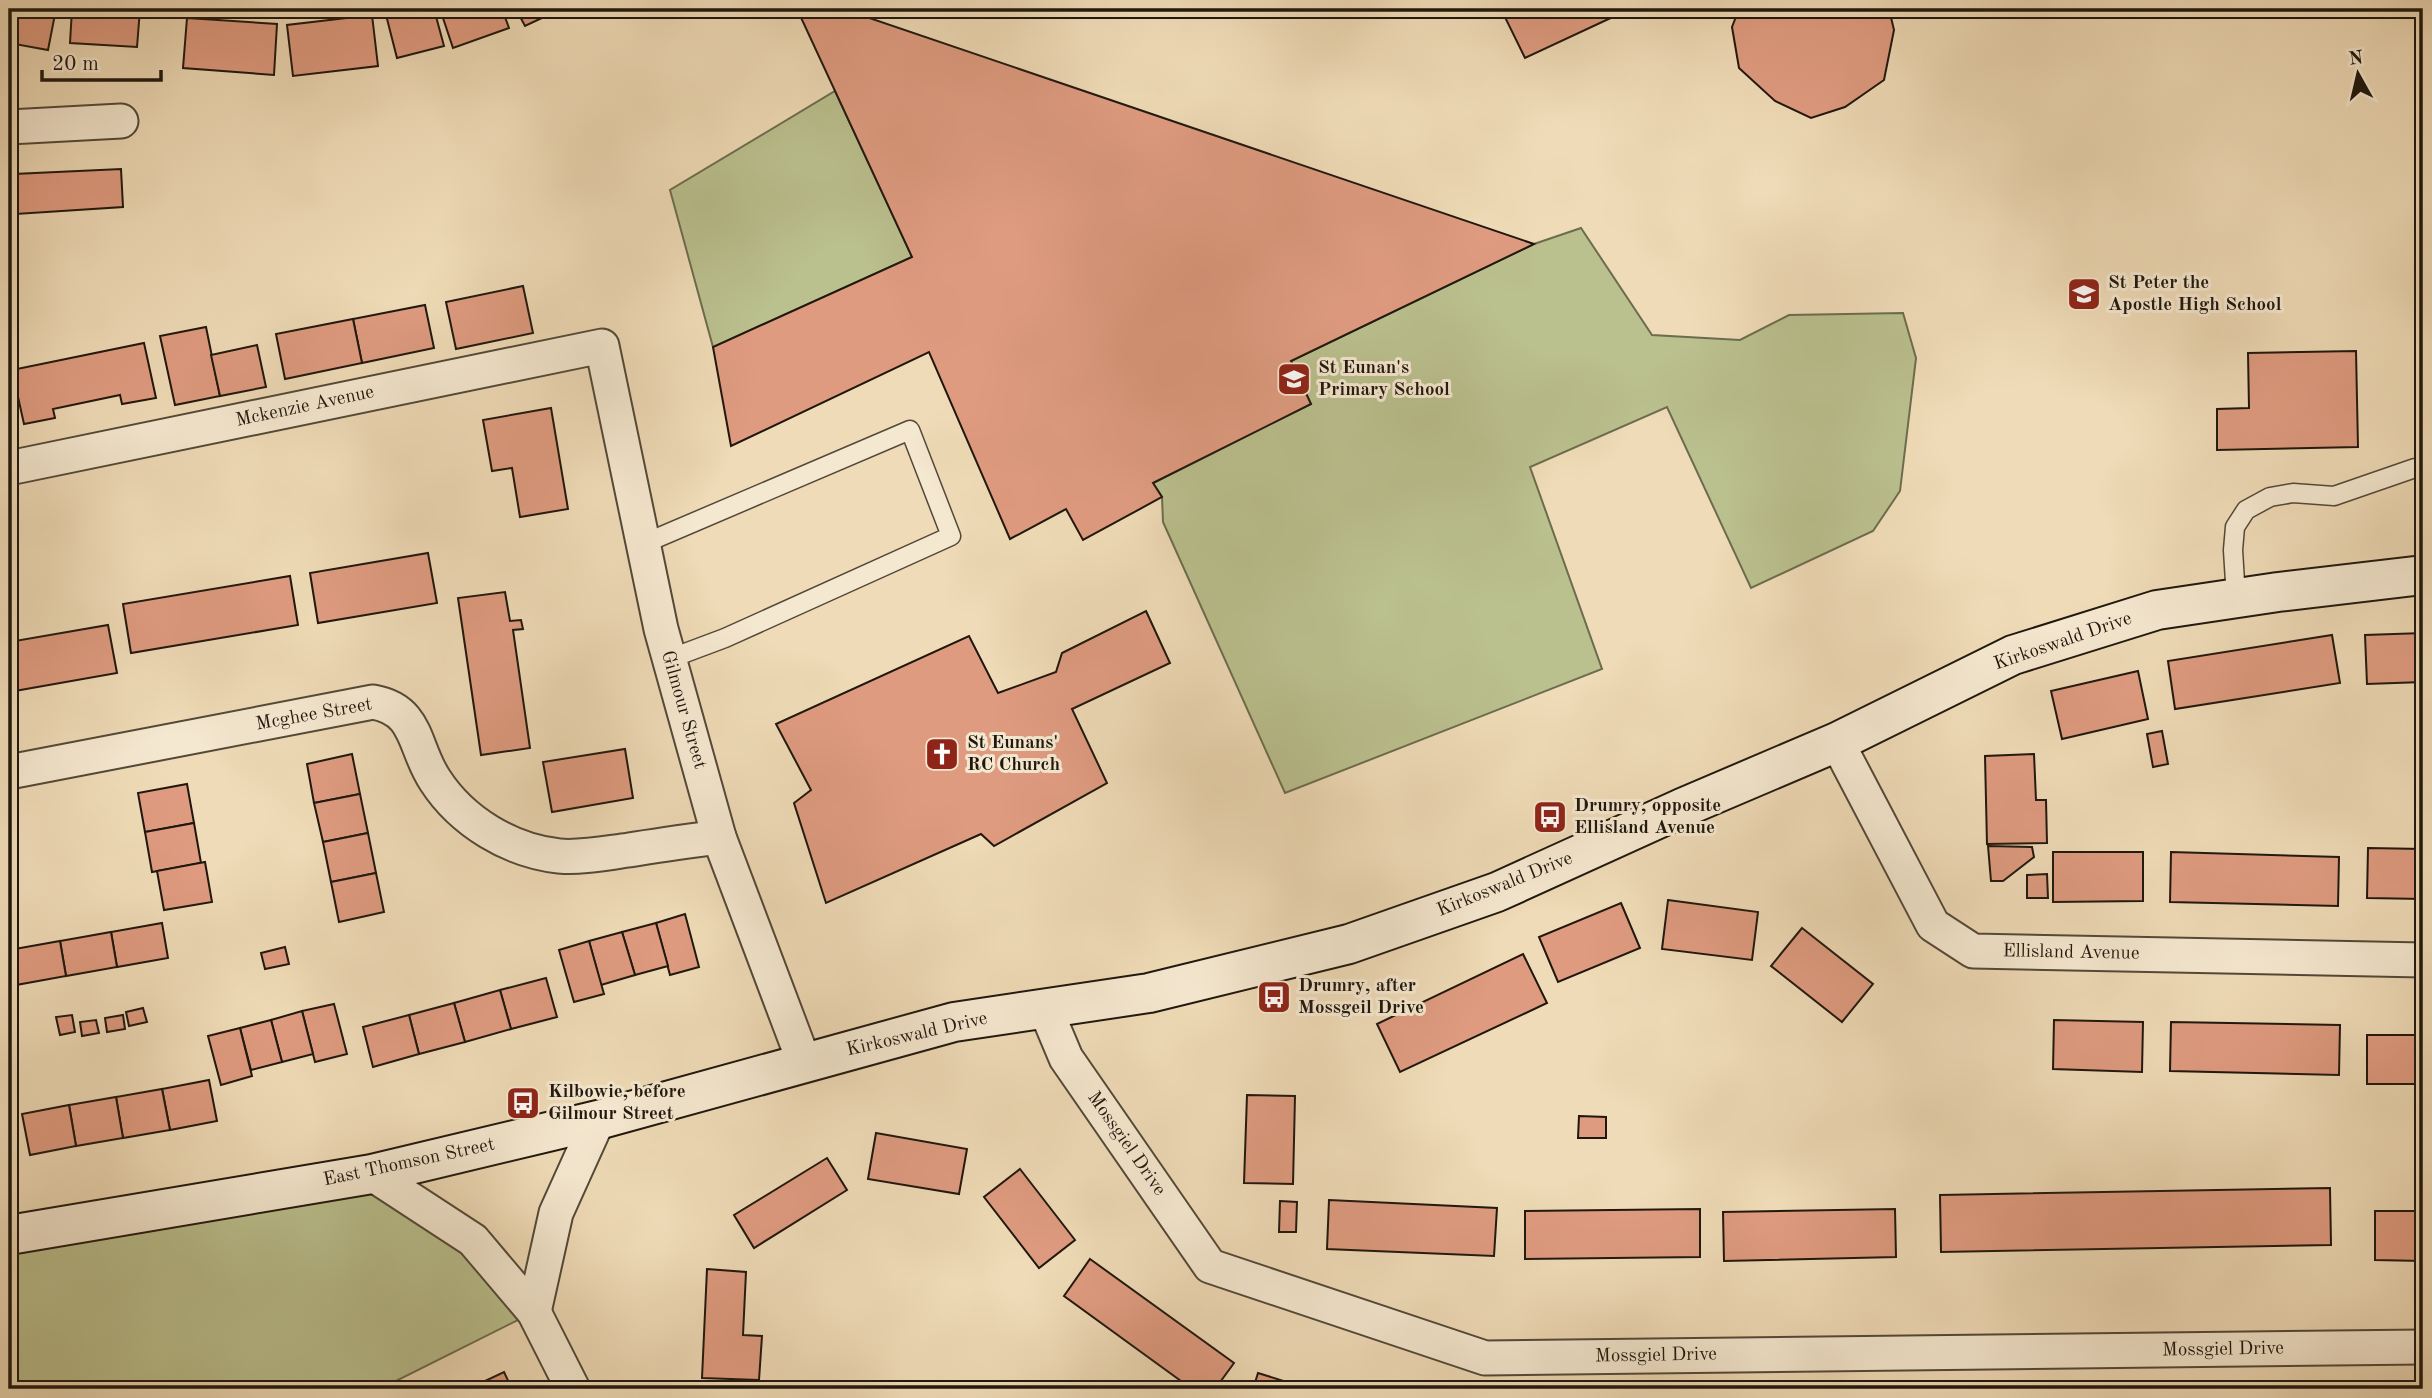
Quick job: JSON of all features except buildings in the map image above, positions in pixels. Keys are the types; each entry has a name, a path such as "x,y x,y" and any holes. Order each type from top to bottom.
{"street":[{"path":"9,127 121,121"},
{"name":"Mckenzie Avenue","path":"9,468 602,346"},
{"name":"Gilmour Street","path":"602,346 669,659 719,837 804,1062"},
{"name":"Kirkoswald Drive","path":"804,1062 954,1022 1149,993 1349,944 1497,892 1682,808 1837,742 2013,655 2157,610 2423,575"},
{"name":"Mcghee Street","path":"9,772 373,702 388,704 401,712 407,719 435,781 475,823 502,839 560,856 590,855 719,837"},
{"name":"Ellisland Avenue","path":"1837,742 1933,925 1973,951 2423,960"},
{"name":"Mossgiel Drive","path":"1045,1008 1066,1058 1210,1266 1485,1358 2423,1348"},
{"name":"East Thomson Street","path":"9,1235 372,1174 598,1120 804,1062"},
{"path":"534,1312 556,1213 598,1120"},
{"path":"372,1174 473,1240 534,1312 573,1389"}],"lane":[{"path":"643,544 910,430 951,536 725,638 669,659"},
{"path":"2236,598 2232,550 2235,527 2246,510 2270,497 2293,493 2334,496 2415,468"}],"green space":[{"path":"835,91 912,257 713,347 670,190"},
{"path":"1581,228 1652,335 1740,340 1789,315 1903,313 1916,358 1900,491 1873,531 1751,588 1667,407 1530,467 1602,669 1285,793 1163,522 1162,497 1153,483 1311,404 1291,361 1534,244"},
{"path":"372,1174 534,1312 380,1389 9,1389 9,1235"}],"place":[{"name":"St Peter the Apostle High School","path":"2084,294"},
{"name":"St Eunan's Primary School","path":"1294,379"},
{"name":"St Eunans' RC Church","path":"942,754"},
{"name":"Drumry, opposite Ellisland Avenue","path":"1550,817"},
{"name":"Drumry, after Mossgeil Drive","path":"1274,997"},
{"name":"Kilbowie, before Gilmour Street","path":"523,1103"}]}
